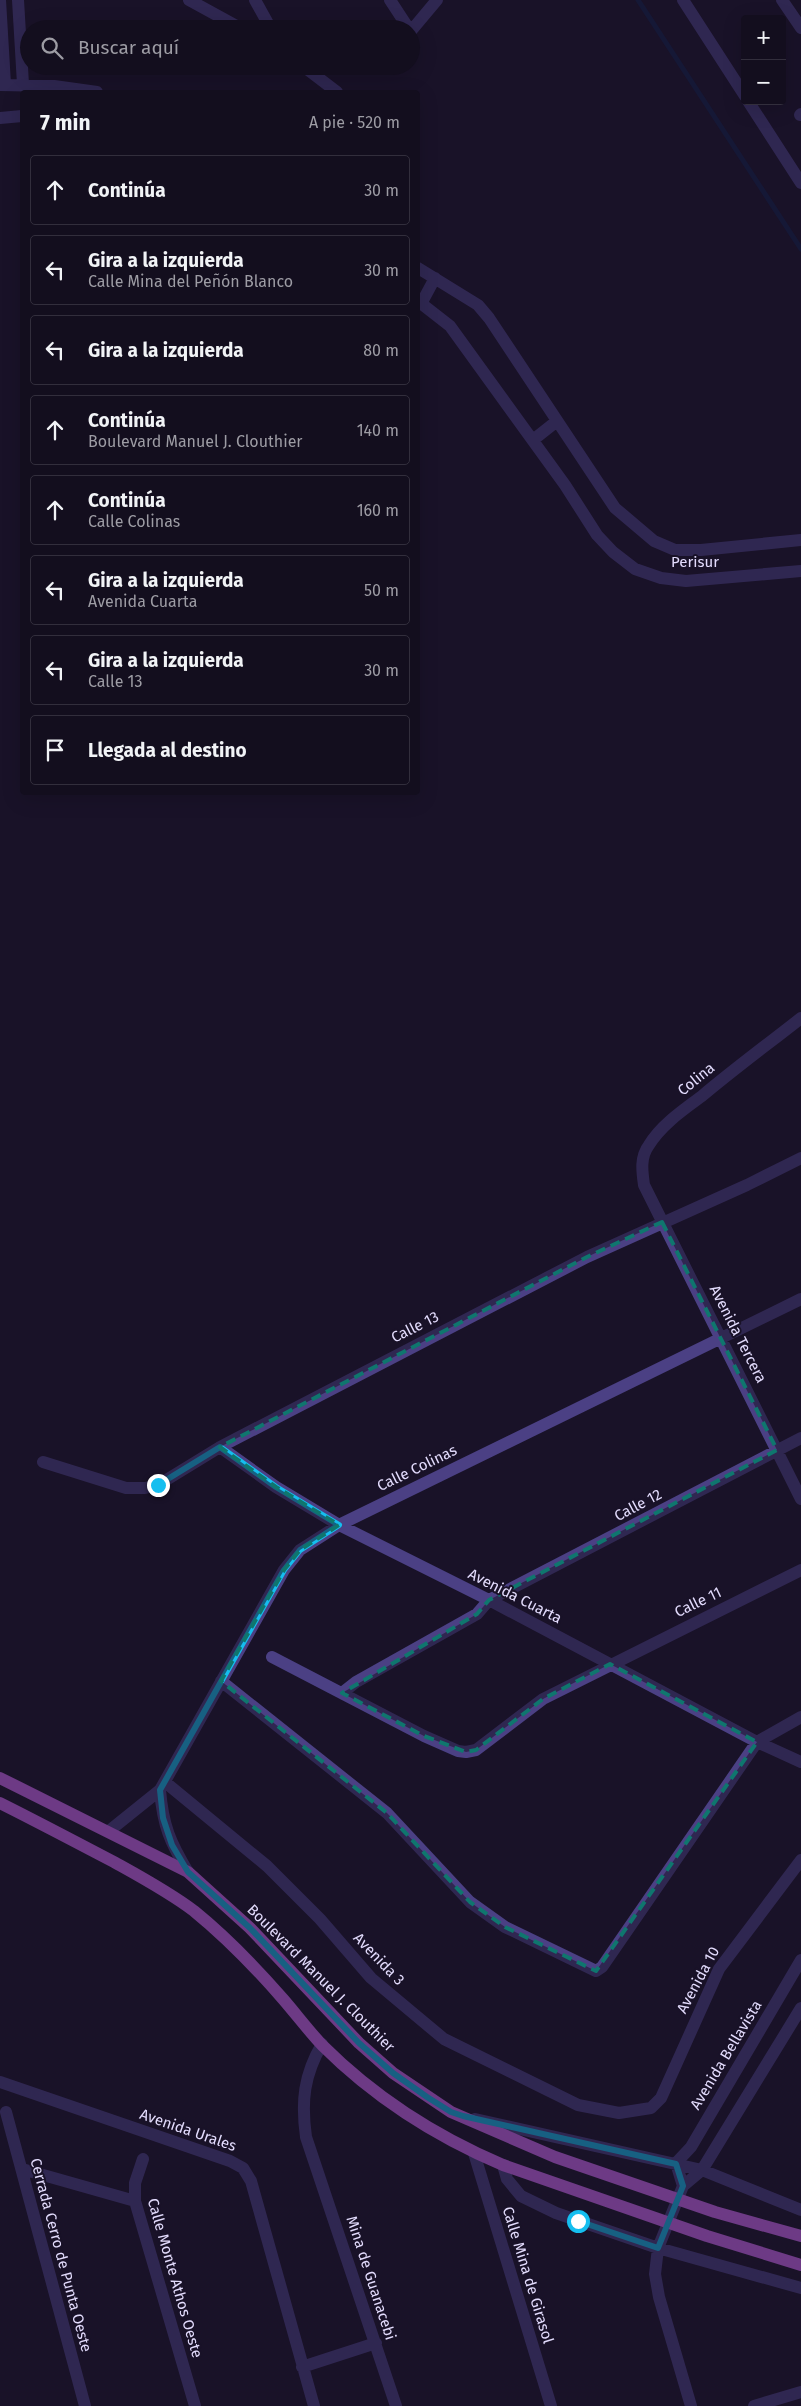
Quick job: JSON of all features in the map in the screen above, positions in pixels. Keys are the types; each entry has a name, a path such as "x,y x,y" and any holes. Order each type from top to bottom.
{"main road":[{"name":"Boulevard Manuel J. Clouthier","path":"0,1778 188,1872 244,1922 323,2008 373,2055 427,2097 451,2112 555,2157 715,2212 801,2236"},
{"path":"0,1803 150,1882 194,1911 215,1929 281,1997 322,2044 381,2096 438,2133 474,2153 504,2165 707,2236 801,2265"}],"street":[{"path":"0,0 2,84 88,90"},
{"path":"18,0 20,34"},
{"path":"189,0 226,20"},
{"path":"255,0 266,20"},
{"path":"390,0 403,20"},
{"path":"419,20 436,0"},
{"path":"683,0 741,90"},
{"path":"782,0 801,28"},
{"path":"22,75 23,84"},
{"path":"315,75 334,90"},
{"path":"751,105 801,183"},
{"path":"0,118 20,116"},
{"name":"Perisur","path":"420,269 478,305 489,318 615,508 654,541 675,550 701,550 801,540"},
{"name":"Perisur","path":"420,301 435,278"},
{"name":"Perisur","path":"420,304 450,326 533,440 597,535 635,569 661,578 686,581 801,571"},
{"path":"533,440 557,421"},
{"name":"Colina","path":"644,1185 642,1174 644,1154 655,1136 681,1112 801,1018"},
{"name":"Calle 13","path":"43,1462 126,1488 145,1488 158,1485 220,1447 586,1257 801,1158"},
{"name":"Avenida Tercera","path":"644,1185 801,1498"},
{"name":"Calle Colinas","path":"109,1831 163,1786 284,1570 300,1550 339,1525 721,1336 801,1299"},
{"name":"Calle 12","path":"342,1693 356,1682 477,1614 489,1600 801,1438"},
{"name":"Avenida Cuarta","path":"220,1447 276,1487 339,1525 489,1600 757,1742 801,1762"},
{"name":"Calle 11","path":"272,1657 424,1736 466,1752 476,1750 543,1698 801,1570"},
{"path":"221,1681 387,1813 470,1902 505,1927 596,1971 602,1967 757,1742 801,1717"},
{"path":"163,1786 163,1818 172,1845 188,1872"},
{"name":"Avenida 3","path":"163,1786 267,1866 320,1919 372,1978 444,2039 578,2105 619,2113 632,2112"},
{"name":"Avenida 10","path":"632,2112 651,2108 660,2098 719,1969 801,1860"},
{"name":"Avenida Bellavista","path":"676,2164 691,2147 801,1960"},
{"path":"691,2406 655,2283 658,2248 683,2186 702,2170 801,2008"},
{"name":"Mina de Guanacebi","path":"322,2044 310,2065 303,2108 306,2137 396,2406"},
{"name":"Avenida Urales","path":"0,2082 230,2161 243,2168 252,2181 314,2406"},
{"name":"Cerrada Cerro de Punta Oeste","path":"6,2112 85,2406"},
{"path":"463,2116 702,2170 801,2210"},
{"name":"Calle Mina de Girasol","path":"474,2153 551,2406"},
{"name":"Calle Monte Athos Oeste","path":"143,2159 135,2183 135,2201 195,2406"},
{"path":"676,2164 683,2186"},
{"path":"504,2165 507,2180 528,2200 578,2221 658,2248 801,2288"},
{"path":"22,2169 135,2201"},
{"path":"302,2367 376,2343"},
{"path":"754,2406 801,2392"}],"highlighted area":[{"path":"662,1222 777,1450 489,1600 477,1614 342,1693 424,1736 466,1752 476,1750 543,1699 610,1664 757,1742 596,1971 505,1927 470,1902 387,1813 221,1681 284,1570 300,1550 339,1525 276,1487 220,1447 587,1257"}],"waterway":[{"path":"638,0 801,249"}],"route":[{"path":"158,1485 220,1447 276,1487 339,1525 300,1550 284,1570 160,1790 163,1818 172,1845 188,1872 250,1928 323,2008 393,2073 427,2097 451,2112 463,2116 676,2164 683,2186 658,2248 578,2221"}]}
